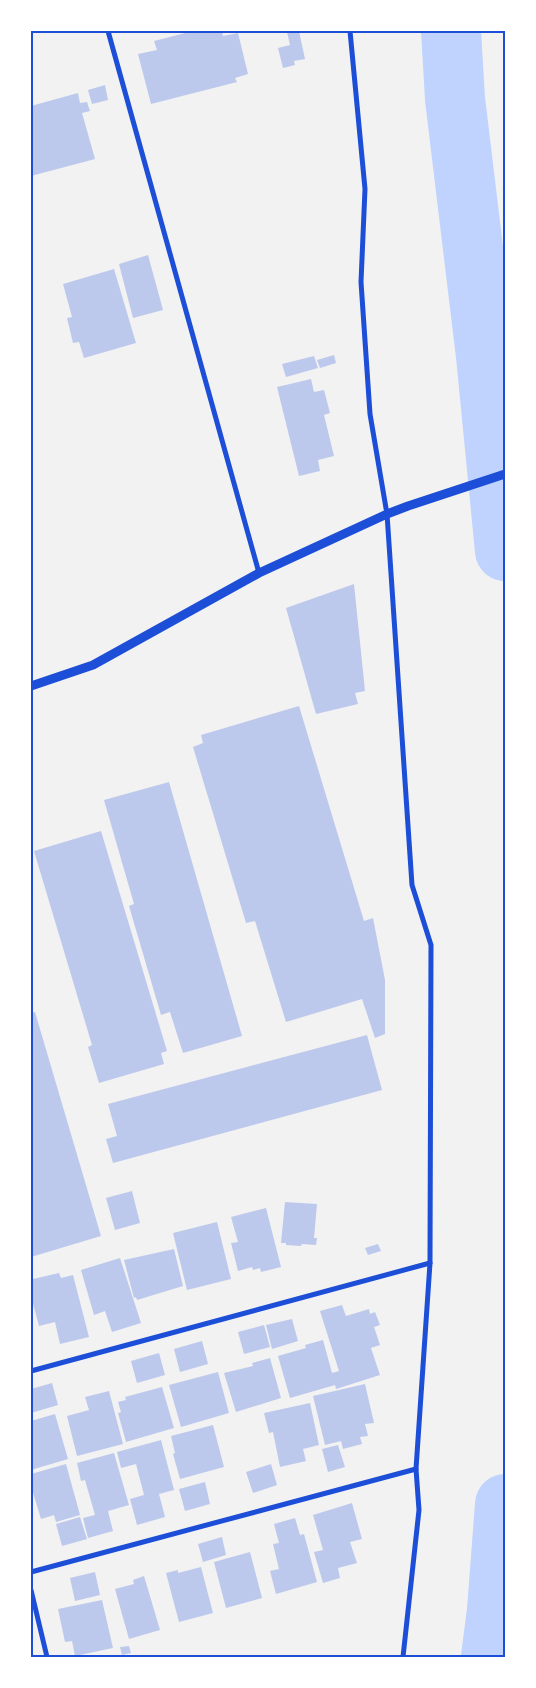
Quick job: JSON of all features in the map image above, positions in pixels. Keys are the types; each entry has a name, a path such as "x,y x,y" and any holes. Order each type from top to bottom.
{"street":[{"path":"108,31 259,573"},
{"path":"350,31 365,189 361,282 369,404 387,514 412,886 430,945 430,1263 416,1469 419,1510 403,1657"},
{"path":"31,686 93,665 259,573 387,514 505,474"},
{"path":"31,1371 430,1263"},
{"path":"31,1572 416,1469"},
{"path":"31,1590 47,1657"}],"building":[{"path":"193,31 222,31 223,36 238,33 248,74 235,78 237,82 151,104 138,54 157,50 154,41"},
{"path":"299,31 305,59 294,61 295,65 283,68 278,48 290,45 287,32"},
{"path":"105,85 108,100 92,104 88,90"},
{"path":"78,93 80,103 87,102 90,111 82,113 95,159 31,176 31,106"},
{"path":"148,255 163,310 133,318 119,264"},
{"path":"114,269 136,343 84,358 79,342 73,343 67,318 72,317 63,284"},
{"path":"334,355 336,363 320,368 317,360"},
{"path":"314,356 318,368 286,377 282,364"},
{"path":"311,379 314,392 324,390 330,413 324,415 334,456 318,460 320,471 299,476 277,387"},
{"path":"354,584 365,691 355,693 358,704 316,714 286,608"},
{"path":"299,706 364,921 373,918 385,980 385,1034 375,1038 362,999 286,1022 255,921 246,923 193,747 203,743 201,735"},
{"path":"169,782 242,1036 183,1053 170,1012 161,1015 129,906 134,904 104,800"},
{"path":"101,831 167,1051 161,1053 164,1064 99,1083 88,1047 92,1045 34,851"},
{"path":"35,1012 101,1236 31,1257 31,1013"},
{"path":"367,1035 382,1090 113,1163 106,1139 117,1136 108,1104"},
{"path":"132,1191 140,1223 115,1230 106,1198"},
{"path":"285,1202 317,1204 314,1238 317,1238 316,1245 302,1244 301,1246 281,1243"},
{"path":"266,1208 281,1267 261,1272 260,1268 253,1270 252,1267 238,1271 231,1243 238,1242 231,1217"},
{"path":"217,1222 231,1279 187,1290 173,1233"},
{"path":"378,1244 381,1251 368,1255 365,1248"},
{"path":"174,1249 183,1286 137,1300 136,1297 134,1298 124,1260"},
{"path":"120,1258 141,1323 112,1332 105,1311 94,1315 81,1270"},
{"path":"59,1273 61,1278 73,1275 89,1337 60,1344 55,1322 39,1326 31,1296 33,1279"},
{"path":"342,1305 346,1316 369,1309 370,1314 375,1312 380,1325 374,1327 380,1345 371,1348 380,1375 336,1389 335,1385 290,1398 278,1356 306,1348 305,1345 323,1340 332,1373 339,1371 320,1311"},
{"path":"292,1319 298,1341 272,1349 266,1325"},
{"path":"264,1325 270,1347 244,1354 238,1332"},
{"path":"202,1341 208,1364 180,1372 174,1349"},
{"path":"159,1353 165,1375 137,1383 131,1361"},
{"path":"270,1358 281,1398 236,1412 224,1373 253,1366 252,1363"},
{"path":"218,1372 229,1413 181,1427 169,1385"},
{"path":"52,1383 58,1405 31,1413 31,1389"},
{"path":"365,1384 374,1423 365,1424 368,1436 360,1437 362,1444 343,1449 341,1441 325,1445 313,1396"},
{"path":"162,1387 174,1428 126,1442 118,1413 121,1412 118,1402 126,1400 125,1397"},
{"path":"109,1391 123,1444 77,1456 67,1416 89,1410 85,1397"},
{"path":"310,1403 319,1445 303,1449 306,1461 280,1467 273,1432 269,1433 264,1413"},
{"path":"55,1414 68,1459 31,1470 31,1421"},
{"path":"213,1425 224,1467 180,1479 173,1454 175,1453 171,1436"},
{"path":"161,1440 174,1490 159,1494 165,1517 137,1525 130,1499 144,1495 136,1464 121,1468 117,1452"},
{"path":"338,1445 345,1467 328,1472 322,1449"},
{"path":"114,1453 129,1505 108,1511 113,1531 88,1538 83,1518 95,1515 85,1480 81,1481 77,1463"},
{"path":"66,1464 80,1515 56,1522 54,1515 41,1519 31,1486 31,1474"},
{"path":"271,1464 277,1485 253,1493 246,1472"},
{"path":"205,1482 210,1504 185,1511 179,1489"},
{"path":"352,1503 362,1539 350,1542 357,1563 338,1568 340,1578 323,1583 314,1552 323,1550 313,1515"},
{"path":"80,1517 87,1539 62,1546 56,1524"},
{"path":"295,1518 300,1535 304,1534 317,1582 276,1594 270,1571 279,1569 273,1544 279,1543 274,1524"},
{"path":"222,1537 226,1555 203,1562 198,1544"},
{"path":"250,1552 262,1598 226,1608 214,1562"},
{"path":"201,1567 213,1613 179,1622 166,1573 178,1570 178,1573"},
{"path":"95,1572 100,1595 75,1601 70,1578"},
{"path":"144,1576 160,1630 129,1639 115,1589 134,1584 133,1580"},
{"path":"102,1600 113,1648 75,1656 72,1641 65,1642 58,1609"},
{"path":"129,1646 131,1653 122,1655 120,1647"}],"waterway":[{"path":"451,31 455,99 486,356 505,551"},
{"path":"491,1657 497,1610 505,1504"}]}
